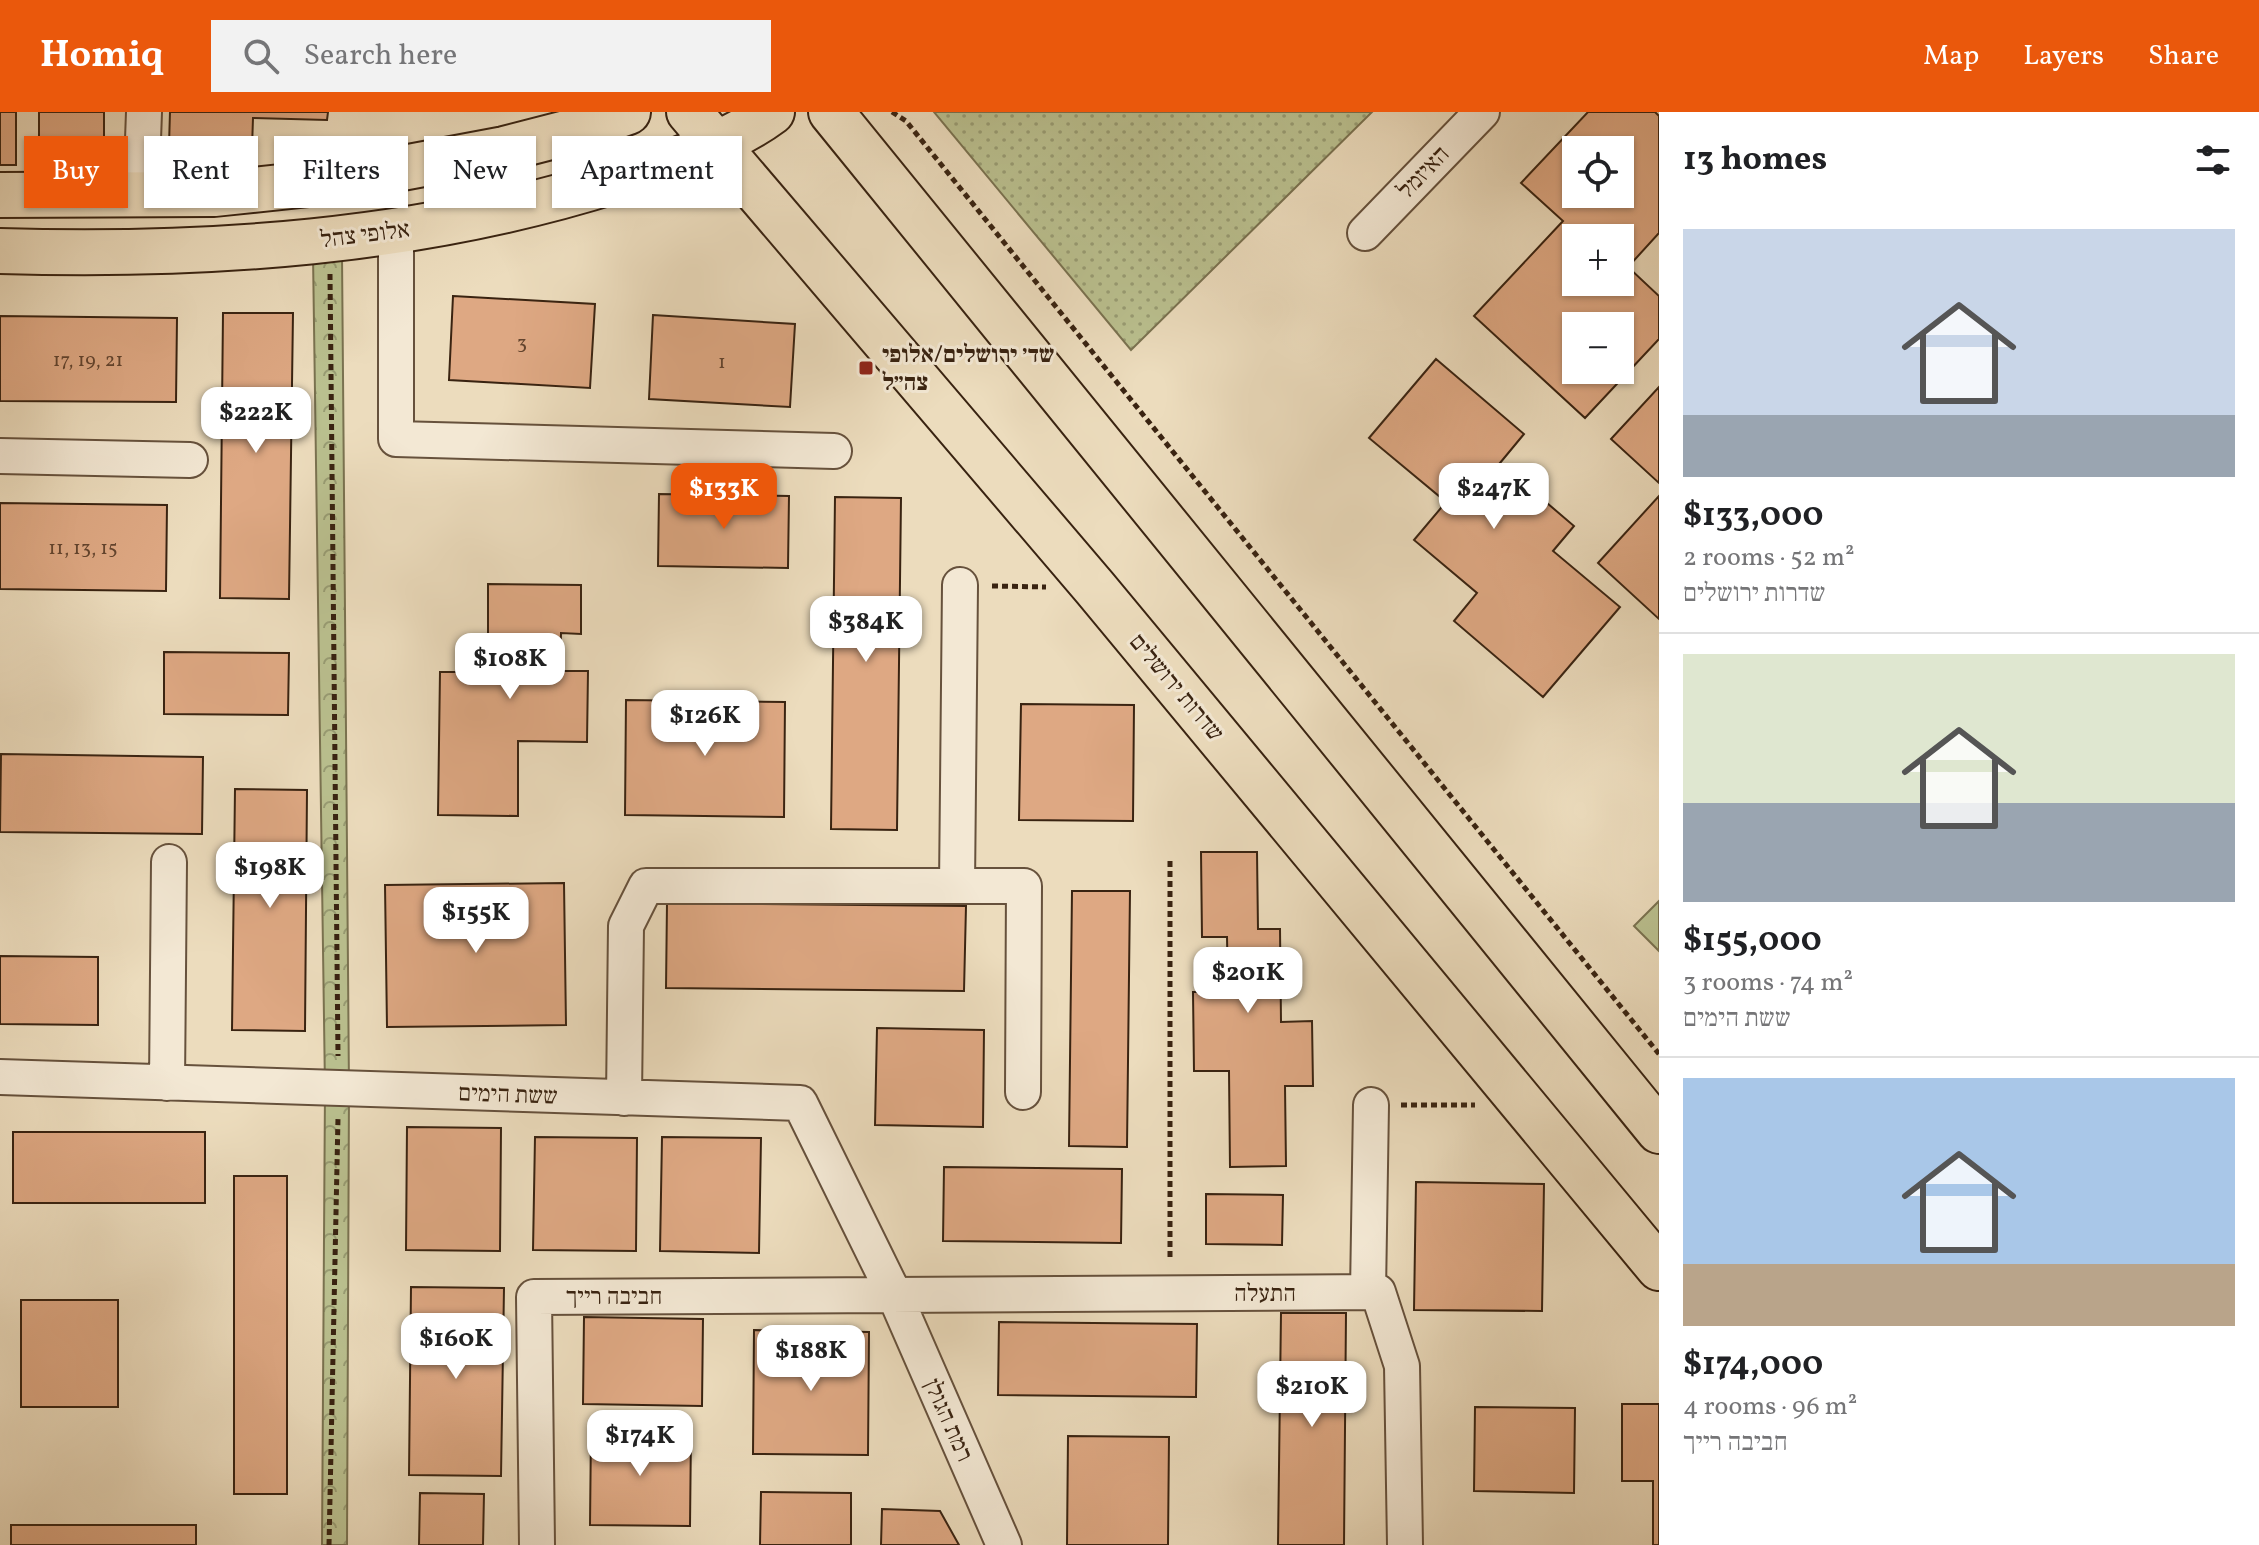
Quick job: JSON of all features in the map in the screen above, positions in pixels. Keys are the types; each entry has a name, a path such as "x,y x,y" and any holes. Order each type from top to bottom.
{"main road":[{"path":"0,195 214,194 343,179 504,149 574,131 628,112"},
{"name":"אלופי צהל","path":"0,251 219,248 396,231 504,212 675,162 703,127 772,112"},
{"path":"831,112 1659,1131"},
{"path":"874,112 874,131 896,190"},
{"name":"שדרות ירושלים","path":"703,127 1095,588 1659,1268"}],"street":[{"path":"141,195 144,112"},
{"name":"האיזמל","path":"1365,233 1482,112"},
{"path":"396,231 396,439 834,451"},
{"path":"0,456 190,460"},
{"path":"957,886 960,585"},
{"path":"167,1083 169,862"},
{"path":"624,1098 626,926 646,886 1024,886 1023,1092"},
{"name":"ששת הימים","path":"0,1077 800,1103 895,1296"},
{"path":"1371,1105 1368,1292 1378,1292 1402,1366 1405,1545"},
{"name":"התעלה","path":"895,1296 1368,1292"},
{"name":"חביבה רייך","path":"537,1545 534,1297 895,1296"},
{"name":"רמת הגולן","path":"895,1296 1004,1545"}],"path":[{"path":"892,112 906,121 927,146 1659,1054"},
{"path":"329,1545 338,1088 330,239"},
{"path":"960,585 1095,588"},
{"path":"1170,861 1170,1294"},
{"path":"1371,1105 1524,1105"}],"green space":[{"path":"934,112 1372,112 1131,350"},
{"path":"313,255 342,256 349,1088 347,1545 322,1545 325,1088"},
{"path":"1659,901 1659,951 1634,926"}],"building":[{"path":"0,112 16,112 16,165 0,165"},
{"path":"39,112 104,112 104,136 39,136"},
{"path":"170,112 328,112 327,120 253,118 252,136 169,136"},
{"path":"1588,112 1655,112 1659,116 1659,233 1634,260 1634,224 1562,224 1562,296 1634,296 1634,273 1659,296 1659,339 1634,366 1634,312 1562,312 1562,384 1617,384 1585,418 1474,316 1563,221 1521,183 1562,140 1562,208 1634,208 1634,136 1565,136"},
{"path":"453,296 595,304 590,388 449,380"},
{"path":"223,313 293,313 289,599 220,598"},
{"path":"653,315 795,324 790,407 649,399"},
{"path":"0,316 177,318 176,402 0,401"},
{"path":"1436,359 1524,434 1500,463 1574,526 1553,551 1620,607 1543,697 1454,621 1477,593 1414,540 1446,502 1369,438"},
{"path":"1659,387 1659,483 1611,439"},
{"path":"659,494 789,496 788,568 658,566"},
{"path":"1659,496 1659,619 1598,563"},
{"path":"835,497 901,498 897,830 831,829"},
{"path":"0,503 167,505 166,591 0,589"},
{"path":"488,584 581,585 581,634 561,633 560,671 588,671 587,742 518,741 518,816 438,815 440,672 508,672 508,636 488,636"},
{"path":"164,652 289,653 288,715 164,714"},
{"path":"626,700 785,702 784,817 625,815"},
{"path":"1021,704 1134,705 1133,821 1019,820"},
{"path":"1,754 203,757 202,834 0,832"},
{"path":"235,789 307,790 305,1031 232,1030"},
{"path":"1201,852 1257,852 1258,929 1280,929 1281,1022 1312,1021 1313,1086 1285,1086 1286,1166 1230,1167 1229,1071 1194,1071 1193,992 1228,992 1227,937 1202,937"},
{"path":"564,883 566,1025 387,1027 385,885"},
{"path":"1072,891 1130,891 1127,1147 1069,1146"},
{"path":"667,903 966,906 964,991 666,988"},
{"path":"0,956 98,957 98,1025 0,1024"},
{"path":"877,1028 984,1030 983,1127 875,1125"},
{"path":"407,1127 501,1128 500,1251 406,1250"},
{"path":"13,1132 205,1132 205,1203 13,1203"},
{"path":"535,1137 637,1138 636,1251 533,1250"},
{"path":"662,1137 761,1138 759,1253 660,1251"},
{"path":"944,1167 1122,1169 1121,1243 943,1241"},
{"path":"234,1176 287,1176 287,1494 234,1494"},
{"path":"1416,1182 1544,1184 1542,1311 1414,1310"},
{"path":"1206,1194 1283,1195 1282,1245 1206,1244"},
{"path":"411,1287 504,1288 501,1476 409,1475"},
{"path":"21,1300 118,1300 118,1407 21,1407"},
{"path":"1281,1313 1346,1313 1344,1545 1278,1545"},
{"path":"584,1317 703,1319 702,1406 583,1404"},
{"path":"999,1322 1197,1324 1196,1397 998,1395"},
{"path":"754,1330 869,1332 868,1455 753,1454"},
{"path":"1622,1404 1659,1404 1659,1545 1653,1545 1653,1481 1622,1481"},
{"path":"1475,1407 1575,1408 1574,1493 1474,1491"},
{"path":"591,1430 691,1431 690,1526 590,1525"},
{"path":"1068,1436 1169,1437 1168,1545 1067,1545"},
{"path":"761,1492 851,1493 851,1545 760,1545"},
{"path":"420,1493 484,1494 483,1545 419,1545"},
{"path":"882,1509 940,1511 959,1545 881,1545"},
{"path":"11,1525 196,1525 196,1545 11,1545"}],"place":[{"name":"שד׳ ירושלים/אלופי צה״ל","path":"866,368"}]}
